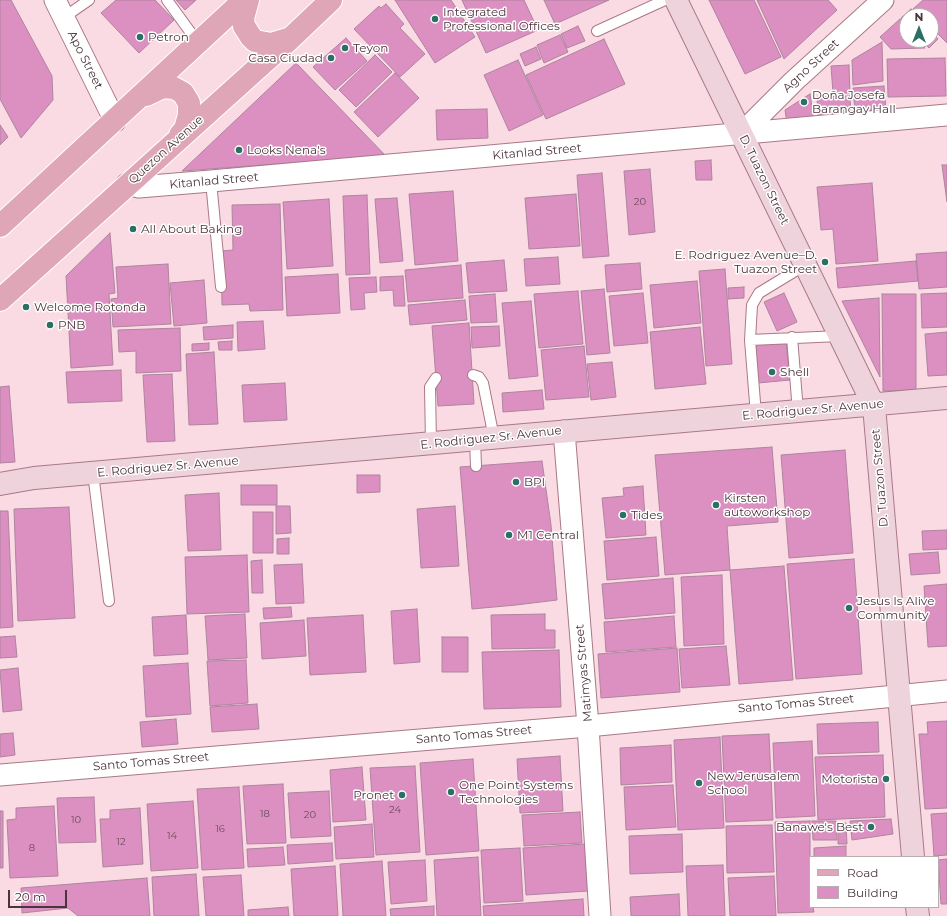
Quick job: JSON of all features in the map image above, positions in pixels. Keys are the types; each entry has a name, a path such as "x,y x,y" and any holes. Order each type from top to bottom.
{"main road":[{"path":"0,226 199,44 244,0"},
{"path":"248,0 243,18 244,26 251,37 255,40 271,44 291,38"},
{"name":"Quezon Avenue","path":"0,300 127,184 291,38 331,0"},
{"name":"D. Tuazon Street","path":"676,0 874,406 913,856"},
{"path":"137,100 163,87 174,88 183,93 189,103 189,115 185,129 177,139"},
{"name":"E. Rodriguez Sr. Avenue","path":"0,484 34,478 431,444 564,431 874,406 947,398"},
{"name":"E. Rodriguez Sr. Avenue","path":"0,489 34,478"}],"street":[{"name":"Agno Street","path":"741,134 794,81 883,0"},
{"name":"Apo Street","path":"59,9 115,120"},
{"name":"Kitanlad Street","path":"127,184 139,187 211,181 947,115"},
{"name":"Matimyas Street","path":"564,431 588,726 600,916"},
{"name":"Santo Tomas Street","path":"0,775 588,726 898,694 947,691"}],"lane":[{"path":"59,9 89,0"},
{"path":"167,0 199,44"},
{"path":"596,31 665,0"},
{"path":"211,181 220,287"},
{"path":"756,415 750,340 752,305 759,294 805,265"},
{"path":"750,340 840,336"},
{"path":"792,337 798,412"},
{"path":"472,375 479,377 483,383 485,438 476,466"},
{"path":"431,444 430,387 436,378"},
{"path":"93,473 109,601"}],"building":[{"path":"0,0 11,0 52,76 53,100 21,138 0,99"},
{"name":"Petron","path":"116,0 155,0 174,20 139,53 101,13"},
{"path":"176,0 196,0 185,10"},
{"name":"Integrated Professional Offices","path":"395,0 451,0 475,37 435,63"},
{"path":"462,0 524,0 538,30 486,53"},
{"path":"544,0 609,0 555,24"},
{"path":"709,0 754,0 781,57 745,74"},
{"path":"757,0 828,0 837,10 784,59"},
{"path":"923,0 947,0 947,43 939,35 939,8 914,8"},
{"path":"386,4 404,24 400,28 425,54 400,77 354,29 379,6 381,8"},
{"path":"899,20 899,48 925,48 891,49 880,37"},
{"path":"578,26 585,41 567,48 561,34"},
{"path":"560,35 568,52 544,63 537,45"},
{"path":"346,38 367,61 335,90 313,67"},
{"path":"604,39 625,84 546,119 526,75"},
{"path":"882,42 883,81 853,85 852,60"},
{"path":"536,47 541,59 525,66 520,54"},
{"path":"375,55 392,72 356,107 339,90"},
{"path":"945,58 946,96 888,97 887,59"},
{"path":"518,60 543,115 509,131 484,75"},
{"path":"296,63 386,156 182,171"},
{"path":"849,65 850,93 833,93 831,66"},
{"path":"395,73 419,98 378,137 354,112"},
{"path":"884,86 886,110 855,112 853,88"},
{"name":"Doña Josefa Barangay Hall","path":"810,94 814,120 787,123 785,110"},
{"path":"850,96 851,116 818,118 817,97"},
{"path":"487,109 488,138 437,140 436,110"},
{"path":"0,125 8,137 0,145"},
{"path":"711,160 712,180 696,180 695,161"},
{"path":"942,165 947,165 947,202"},
{"path":"650,169 655,232 629,235 624,171"},
{"path":"602,173 609,256 583,258 577,175"},
{"path":"872,183 878,261 836,264 833,229 821,230 817,187"},
{"path":"453,191 458,261 415,265 409,194"},
{"path":"576,194 580,246 529,249 525,198"},
{"path":"367,195 370,274 346,275 343,196"},
{"path":"397,198 403,261 380,263 375,199"},
{"path":"329,199 333,266 287,269 283,202"},
{"path":"280,204 283,310 250,311 249,304 222,305 221,251 233,250 232,205"},
{"path":"110,233 115,293 109,294 113,365 71,368 66,276"},
{"path":"947,252 947,287 919,289 916,254"},
{"path":"558,257 560,284 526,286 524,259"},
{"path":"504,260 507,291 469,293 466,263"},
{"path":"916,261 918,281 838,288 836,268"},
{"path":"640,263 642,289 607,292 605,265"},
{"path":"168,264 171,324 113,327 111,299 118,298 116,267"},
{"path":"461,265 463,298 408,302 405,270"},
{"path":"725,269 732,364 706,366 699,271"},
{"path":"338,274 340,313 287,316 285,277"},
{"path":"403,276 405,306 394,306 393,290 380,291 380,277"},
{"path":"376,277 377,292 364,293 365,309 351,310 349,278"},
{"path":"204,280 207,323 174,326 170,283"},
{"path":"697,281 701,323 654,328 650,285"},
{"path":"744,287 744,298 728,299 728,288"},
{"path":"604,289 610,353 587,355 581,291"},
{"path":"578,291 583,344 539,348 534,294"},
{"path":"643,293 648,343 614,346 609,296"},
{"path":"784,293 797,322 777,331 764,302"},
{"path":"947,293 947,327 922,328 921,294"},
{"path":"495,294 497,322 471,323 469,296"},
{"path":"882,294 916,294 916,390 883,391"},
{"path":"879,298 880,377 842,301"},
{"path":"465,300 467,320 410,325 408,305"},
{"path":"531,301 538,376 509,379 502,303"},
{"path":"263,321 265,349 238,351 237,322"},
{"path":"469,323 474,404 438,406 432,326"},
{"path":"233,325 233,338 204,340 203,327"},
{"path":"499,326 500,346 472,348 471,327"},
{"path":"700,327 706,384 655,389 650,332"},
{"path":"180,328 181,371 136,373 136,351 119,352 118,330"},
{"path":"947,332 947,375 928,376 925,334"},
{"path":"232,341 232,350 219,350 218,342"},
{"path":"786,341 790,380 758,383 755,344"},
{"path":"209,343 209,350 192,351 192,344"},
{"path":"584,346 589,397 546,400 541,350"},
{"path":"214,352 218,424 189,425 186,354"},
{"path":"612,362 616,397 591,400 587,364"},
{"path":"121,370 122,401 68,403 66,372"},
{"path":"172,374 175,441 147,442 143,375"},
{"path":"285,383 287,420 244,422 242,385"},
{"path":"9,386 15,462 0,463 0,387"},
{"path":"542,390 544,409 503,412 502,393"},
{"path":"772,447 778,522 727,526 730,570 665,575 655,455"},
{"path":"845,450 853,553 789,558 781,455"},
{"name":"M1 Central","path":"542,461 551,525 557,600 472,609 460,467"},
{"path":"357,475 380,475 380,492 357,493"},
{"path":"241,485 277,485 277,505 241,505"},
{"path":"643,486 646,535 606,538 602,498 624,496 623,488"},
{"path":"219,493 221,550 188,551 185,495"},
{"path":"276,506 290,506 291,533 276,534"},
{"path":"455,506 459,566 421,568 417,509"},
{"path":"69,507 75,618 18,621 14,509"},
{"path":"0,511 8,511 13,627 0,628"},
{"path":"253,512 273,512 273,553 253,553"},
{"path":"947,530 947,549 923,550 922,531"},
{"path":"656,537 659,576 607,580 604,541"},
{"path":"289,538 289,554 277,554 277,539"},
{"path":"938,552 940,573 911,575 909,554"},
{"path":"247,555 249,612 187,614 185,557"},
{"path":"854,559 862,674 796,679 787,564"},
{"path":"262,560 263,593 252,593 251,561"},
{"path":"302,564 304,603 276,604 274,565"},
{"path":"784,566 793,680 739,684 730,570"},
{"path":"722,575 724,644 684,646 681,577"},
{"path":"673,578 675,613 605,619 602,584"},
{"path":"947,584 947,646 928,647 924,586"},
{"path":"291,607 292,617 264,619 263,608"},
{"path":"417,609 420,662 394,664 391,611"},
{"path":"245,614 247,658 208,660 205,616"},
{"path":"545,614 545,630 555,630 555,648 492,649 491,615"},
{"path":"186,615 188,654 154,656 152,617"},
{"path":"363,615 366,672 310,675 307,618"},
{"path":"674,616 676,647 606,652 604,622"},
{"path":"304,620 306,656 262,659 260,623"},
{"path":"15,636 17,657 0,658 0,637"},
{"path":"442,637 468,637 468,672 442,672"},
{"path":"726,646 730,685 682,688 679,649"},
{"path":"677,648 680,692 601,698 598,654"},
{"path":"559,650 561,707 484,709 482,652"},
{"path":"246,660 248,703 210,706 207,661"},
{"path":"188,663 191,714 146,717 143,666"},
{"path":"18,668 22,710 3,712 0,670"},
{"path":"257,704 259,729 212,732 210,707"},
{"path":"176,719 178,744 142,747 140,722"},
{"path":"947,721 947,808 925,809 919,734 928,734 927,722"},
{"path":"878,722 879,752 818,754 817,724"},
{"path":"13,733 15,755 0,757 0,734"},
{"path":"769,734 773,820 726,822 722,736"},
{"name":"New Jerusalem School","path":"720,737 724,828 678,830 674,740"},
{"path":"812,741 815,816 776,818 773,743"},
{"path":"671,745 672,782 621,785 620,748"},
{"path":"883,755 885,817 818,820 815,757"},
{"path":"560,756 563,811 520,813 517,759"},
{"path":"473,759 479,851 426,855 420,763"},
{"path":"415,766 420,852 376,855 370,768"},
{"path":"362,767 366,820 333,822 330,770"},
{"path":"283,784 286,843 247,844 243,786"},
{"path":"673,785 676,827 626,830 624,787"},
{"path":"239,787 244,868 202,870 197,789"},
{"path":"329,791 331,836 291,838 288,793"},
{"path":"94,797 96,842 59,843 57,798"},
{"path":"193,801 198,868 151,871 147,804"},
{"path":"54,806 58,876 10,878 7,820 16,819 16,808"},
{"path":"140,808 143,864 103,867 100,819 110,819 110,810"},
{"path":"0,811 3,811 3,868 0,868"},
{"path":"580,812 582,843 524,846 522,815"},
{"path":"947,813 947,855 934,856 931,814"},
{"name":"Banawe's Best","path":"891,819 893,834 852,840 850,821"},
{"path":"810,821 809,908 813,908 814,912 778,913 775,822"},
{"path":"812,821 836,821 837,840 813,840"},
{"path":"838,823 846,823 847,844 838,844"},
{"path":"372,824 374,857 336,859 334,827"},
{"path":"772,825 774,872 727,873 726,826"},
{"path":"682,834 683,872 630,874 629,836"},
{"path":"332,843 333,861 288,864 287,845"},
{"path":"585,844 588,891 526,895 523,848"},
{"path":"846,846 846,856 814,856 814,848"},
{"path":"283,847 285,865 248,867 247,849"},
{"path":"520,848 523,901 484,903 481,850"},
{"path":"478,857 481,916 437,916 434,860"},
{"path":"947,859 947,904 941,904 939,860"},
{"path":"425,860 427,901 391,904 388,862"},
{"path":"382,861 386,916 343,916 340,864"},
{"path":"723,865 725,916 688,916 686,866"},
{"path":"335,866 338,916 294,916 291,869"},
{"path":"196,874 199,916 154,916 152,877"},
{"path":"241,875 244,916 206,916 203,877"},
{"path":"774,876 776,916 730,916 728,878"},
{"path":"147,878 150,916 78,916 68,908 22,913 21,888"},
{"path":"679,894 680,916 631,916 630,897"},
{"path":"583,899 584,916 484,916 483,906"},
{"path":"434,906 434,916 391,916 390,909"},
{"path":"288,907 289,916 248,916 248,910"}],"place":[{"name":"Integrated Professional Offices","path":"435,19"},
{"name":"Petron","path":"140,37"},
{"name":"Teyon","path":"345,48"},
{"name":"Casa Ciudad","path":"331,58"},
{"name":"Doña Josefa Barangay Hall","path":"804,102"},
{"name":"Looks Nena's","path":"239,150"},
{"name":"All About Baking","path":"133,229"},
{"name":"E. Rodriguez Avenue–D. Tuazon Street","path":"825,262"},
{"name":"Welcome Rotonda","path":"26,307"},
{"name":"PNB","path":"50,325"},
{"name":"Shell","path":"772,372"},
{"name":"BPI","path":"516,482"},
{"name":"Kirsten autoworkshop","path":"716,505"},
{"name":"Tides","path":"623,515"},
{"name":"M1 Central","path":"509,535"},
{"name":"Jesus Is Alive Community","path":"849,608"},
{"name":"Motorista","path":"886,779"},
{"name":"New Jerusalem School","path":"699,783"},
{"name":"One Point Systems Technologies","path":"451,792"},
{"name":"Pronet","path":"402,795"},
{"name":"Banawe's Best","path":"871,827"}]}
